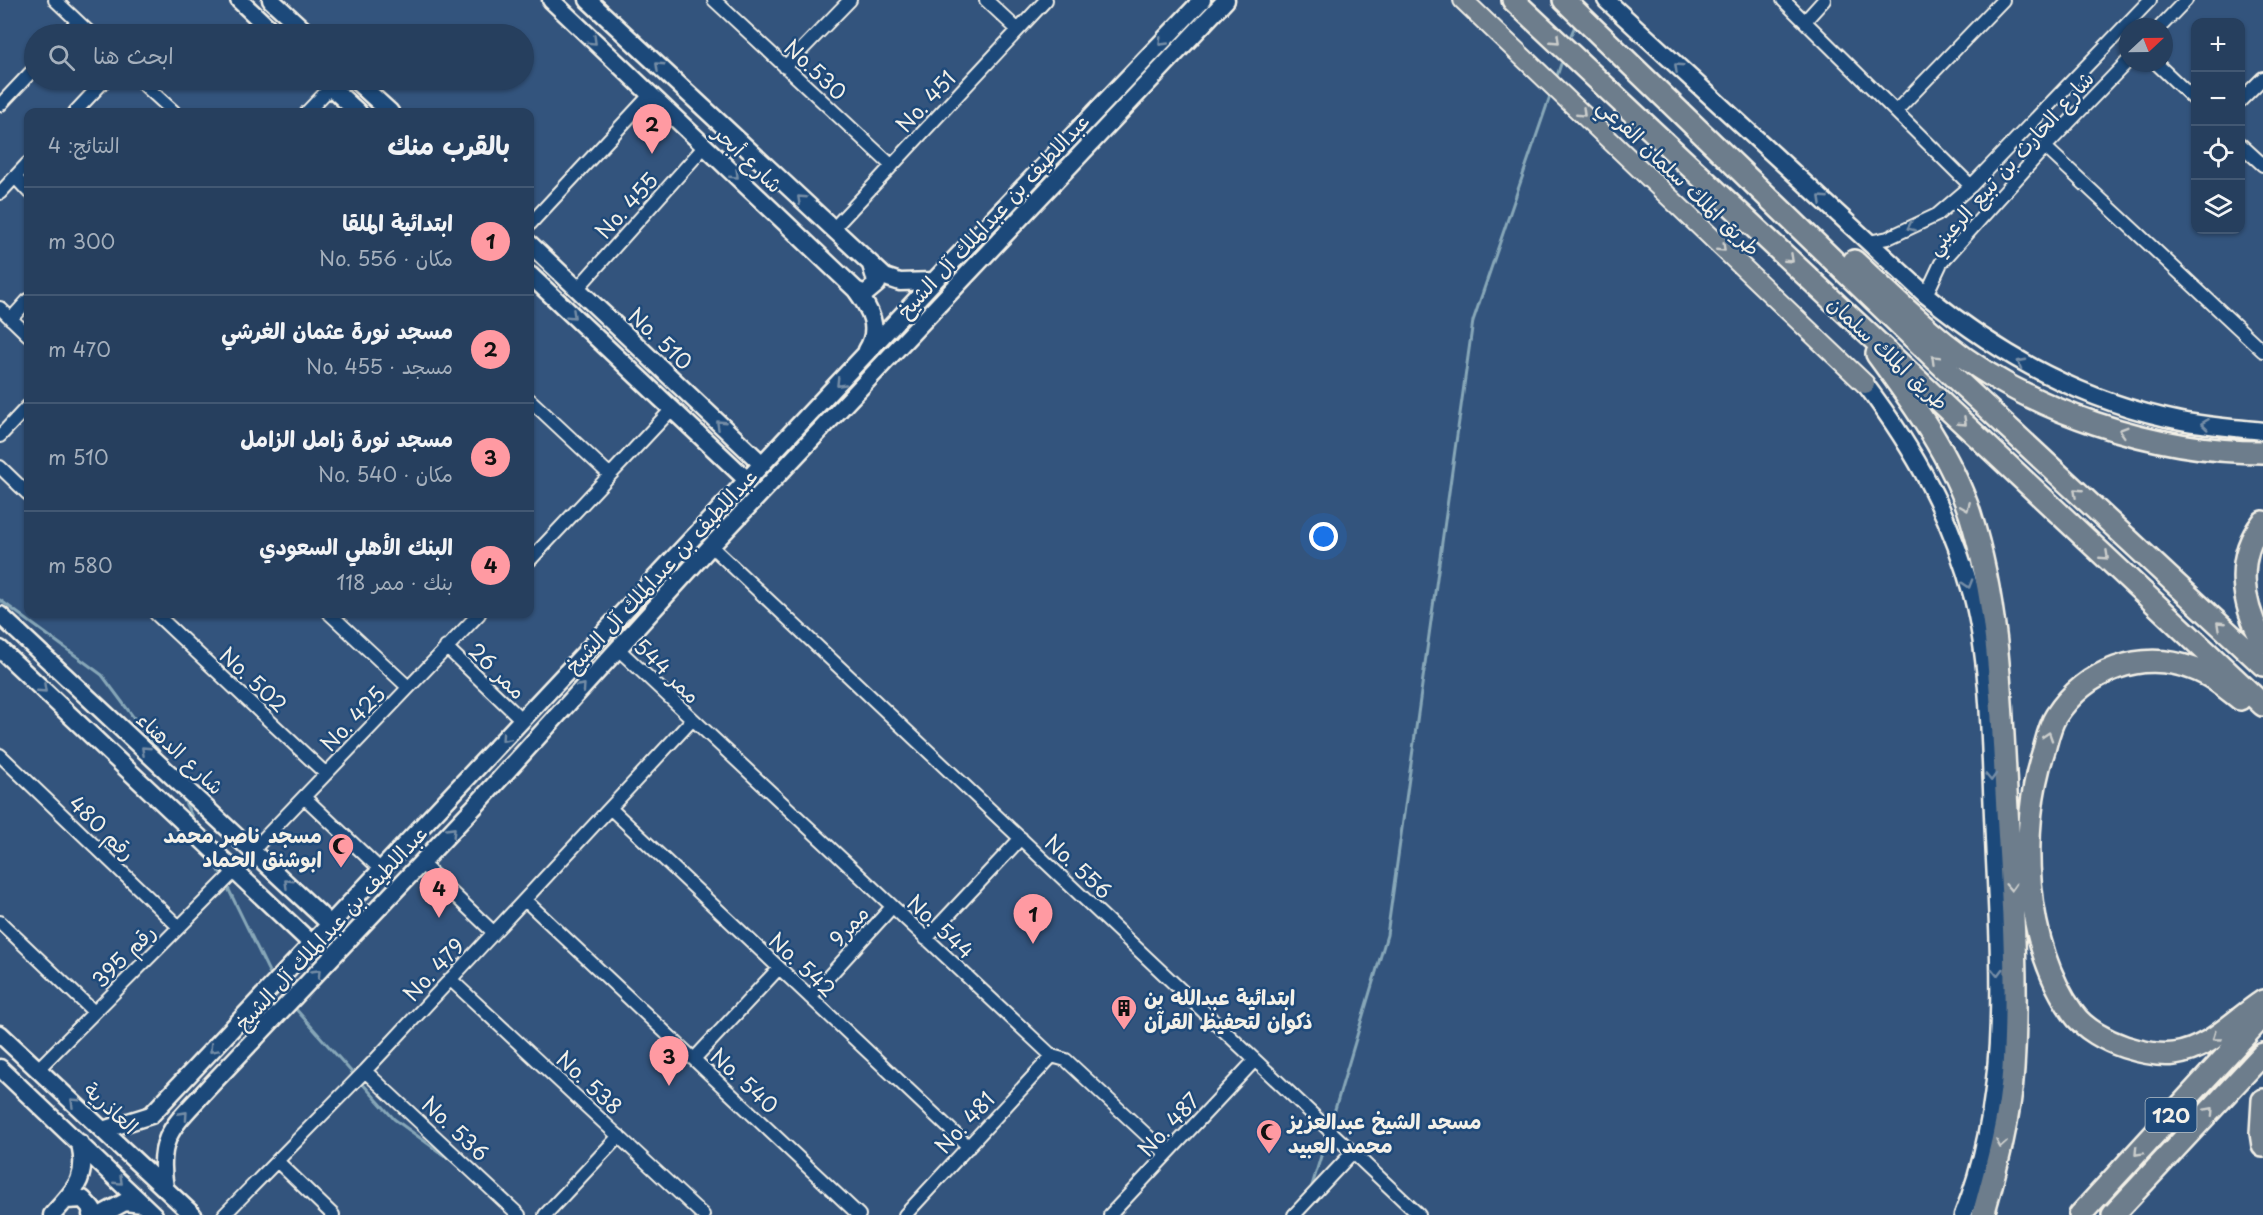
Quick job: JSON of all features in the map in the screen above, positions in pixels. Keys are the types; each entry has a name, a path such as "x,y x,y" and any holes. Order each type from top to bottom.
{"highway":[{"name":"طريق الملك سلمان","path":"1513,0 2263,705"},
{"name":"طريق الملك سلمان","path":"1564,0 1956,379 2263,665"},
{"path":"1582,16 1946,344 1995,377 2068,415 2152,439 2200,448 2263,452"},
{"path":"1849,314 1911,401 1943,455 1972,523 1985,568 1996,627 2013,932 2013,1070 2000,1153 1983,1215"},
{"path":"2263,522 2248,549 2242,577 2251,620 2263,642"},
{"path":"2263,714 2195,669 2164,661 2133,663 2105,670 2080,686 2055,717 2037,771 2029,832 2036,924 2052,976 2074,1015 2107,1041 2143,1053 2174,1054 2207,1043 2263,1001"},
{"name":"120","path":"2080,1215 2263,1016"},
{"name":"120","path":"2113,1215 2263,1054"},
{"path":"2263,1100 2261,1133 2263,1146"}],"main road":[{"name":"طريق الملك سلمان الفرعي","path":"1463,0 1865,384"}],"street":[{"path":"55,0 80,24"},
{"path":"238,0 264,24"},
{"path":"271,0 297,24"},
{"name":"شارع أبحر","path":"551,0 856,290 872,313 874,339 859,364"},
{"name":"شارع أبحر","path":"588,0 885,277 900,282 934,281"},
{"name":"No.530","path":"714,0 892,166"},
{"path":"785,67 850,0"},
{"path":"986,0 1018,30"},
{"name":"No. 451","path":"833,229 1046,0"},
{"name":"عبداللطيف بن عبدالملك آل الشيخ","path":"103,1130 151,1115 762,464 859,364 934,281 1202,0"},
{"name":"عبداللطيف بن عبدالملك آل الشيخ","path":"165,1188 162,1148 168,1137 208,1088 477,804 711,546 1226,0"},
{"path":"1606,0 1926,296 1967,329 2062,385 2108,402 2182,421 2263,431"},
{"path":"1784,0 1971,186"},
{"path":"1805,21 1824,0"},
{"path":"1896,111 2003,0"},
{"name":"شارع الحارث بن تبيع الرعيني","path":"1869,242 1888,238 1937,215 1971,186 2150,0"},
{"path":"2169,18 2186,0"},
{"name":"شارع الحارث بن تبيع الرعيني","path":"1926,296 1941,263 2045,147 2119,69"},
{"path":"2165,72 2191,96"},
{"path":"2245,97 2263,78"},
{"path":"0,105 24,80"},
{"path":"79,108 96,90"},
{"path":"150,90 170,108"},
{"path":"310,108 324,90"},
{"path":"337,90 354,108"},
{"path":"366,90 386,108"},
{"path":"534,221 650,95"},
{"name":"No. 455","path":"577,289 705,146"},
{"path":"2045,147 2263,351"},
{"path":"2245,148 2263,165"},
{"path":"0,193 24,167"},
{"path":"15,177 24,187"},
{"name":"No. 510","path":"534,248 762,464"},
{"path":"856,290 865,294 873,290 877,284 872,265"},
{"name":"No. 510","path":"534,279 747,480"},
{"path":"11,319 24,304"},
{"path":"0,309 24,331"},
{"path":"1865,384 1913,451 1947,519 1973,599 1982,645 1991,765 1998,1039 1994,1103 1981,1162 1964,1215"},
{"path":"534,404 610,475"},
{"path":"0,436 24,410"},
{"path":"534,556 672,410"},
{"path":"733,466 746,468 750,465 751,456 747,450"},
{"path":"0,467 24,490"},
{"name":"No. 556","path":"711,546 1419,1215"},
{"name":"شارع الدهناء","path":"0,615 330,924"},
{"name":"No. 502","path":"160,618 326,774"},
{"path":"334,618 408,687"},
{"name":"No. 425","path":"253,850 474,618"},
{"name":"ممر 26","path":"446,647 522,720"},
{"name":"ممر 544","path":"617,648 692,720"},
{"path":"0,649 236,870 311,944"},
{"name":"No. 479","path":"224,1215 365,1071 692,720"},
{"name":"No. 544","path":"692,720 1052,1056 1066,1060 1167,1154"},
{"name":"رقم 480","path":"0,755 179,927"},
{"path":"459,787 477,804"},
{"path":"304,797 381,870"},
{"name":"No. 542","path":"610,809 969,1147"},
{"path":"926,939 1021,838"},
{"path":"421,863 493,932"},
{"name":"رقم 395","path":"39,1068 236,870"},
{"name":"No. 540","path":"525,900 859,1215"},
{"name":"ممر9","path":"810,997 892,907"},
{"path":"297,929 316,927 314,908"},
{"path":"0,922 94,1012"},
{"path":"693,1059 779,968"},
{"name":"No. 538","path":"450,979 703,1215"},
{"path":"268,991 285,1006"},
{"name":"العاذرية","path":"0,1034 39,1068 193,1215"},
{"name":"No. 481","path":"905,1215 1052,1056"},
{"name":"No. 487","path":"1110,1215 1255,1060"},
{"path":"0,1068 148,1209"},
{"name":"No. 536","path":"365,1071 519,1215"},
{"path":"151,1115 150,1124 153,1130 168,1137"},
{"path":"545,1215 619,1136"},
{"path":"52,1215 82,1179 84,1161 80,1143"},
{"path":"1294,1215 1353,1152"},
{"path":"277,1161 333,1215"},
{"path":"66,1200 83,1198 92,1209 91,1215"},
{"path":"101,1215 125,1202 148,1209"}],"waterway":[{"path":"1571,35 1574,28"},
{"path":"1557,76 1561,64"},
{"path":"1330,1126 1387,935 1473,321 1550,96"},
{"path":"0,600 24,618"},
{"path":"24,618 102,675 163,757"},
{"path":"182,796 196,825"},
{"path":"215,863 223,878"},
{"path":"226,884 272,978"},
{"path":"294,1007 355,1076"},
{"path":"360,1081 394,1119 456,1164"},
{"path":"1311,1189 1328,1133"}],"place":[{"name":"مسجد نورة عثمان الغرشي","path":"652,154"},
{"name":"مسجد ناصر محمد ابوشنق الحماد","path":"341,869"},
{"name":"البنك الأهلي السعودي","path":"439,918"},
{"name":"ابتدائية الملقا","path":"1033,944"},
{"name":"ابتدائية عبدالله بن ذكوان لتحفيظ القرآن","path":"1124,1031"},
{"name":"مسجد نورة زامل الزامل","path":"669,1086"},
{"name":"مسجد الشيخ عبدالعزيز محمد العبيد","path":"1269,1155"}]}
